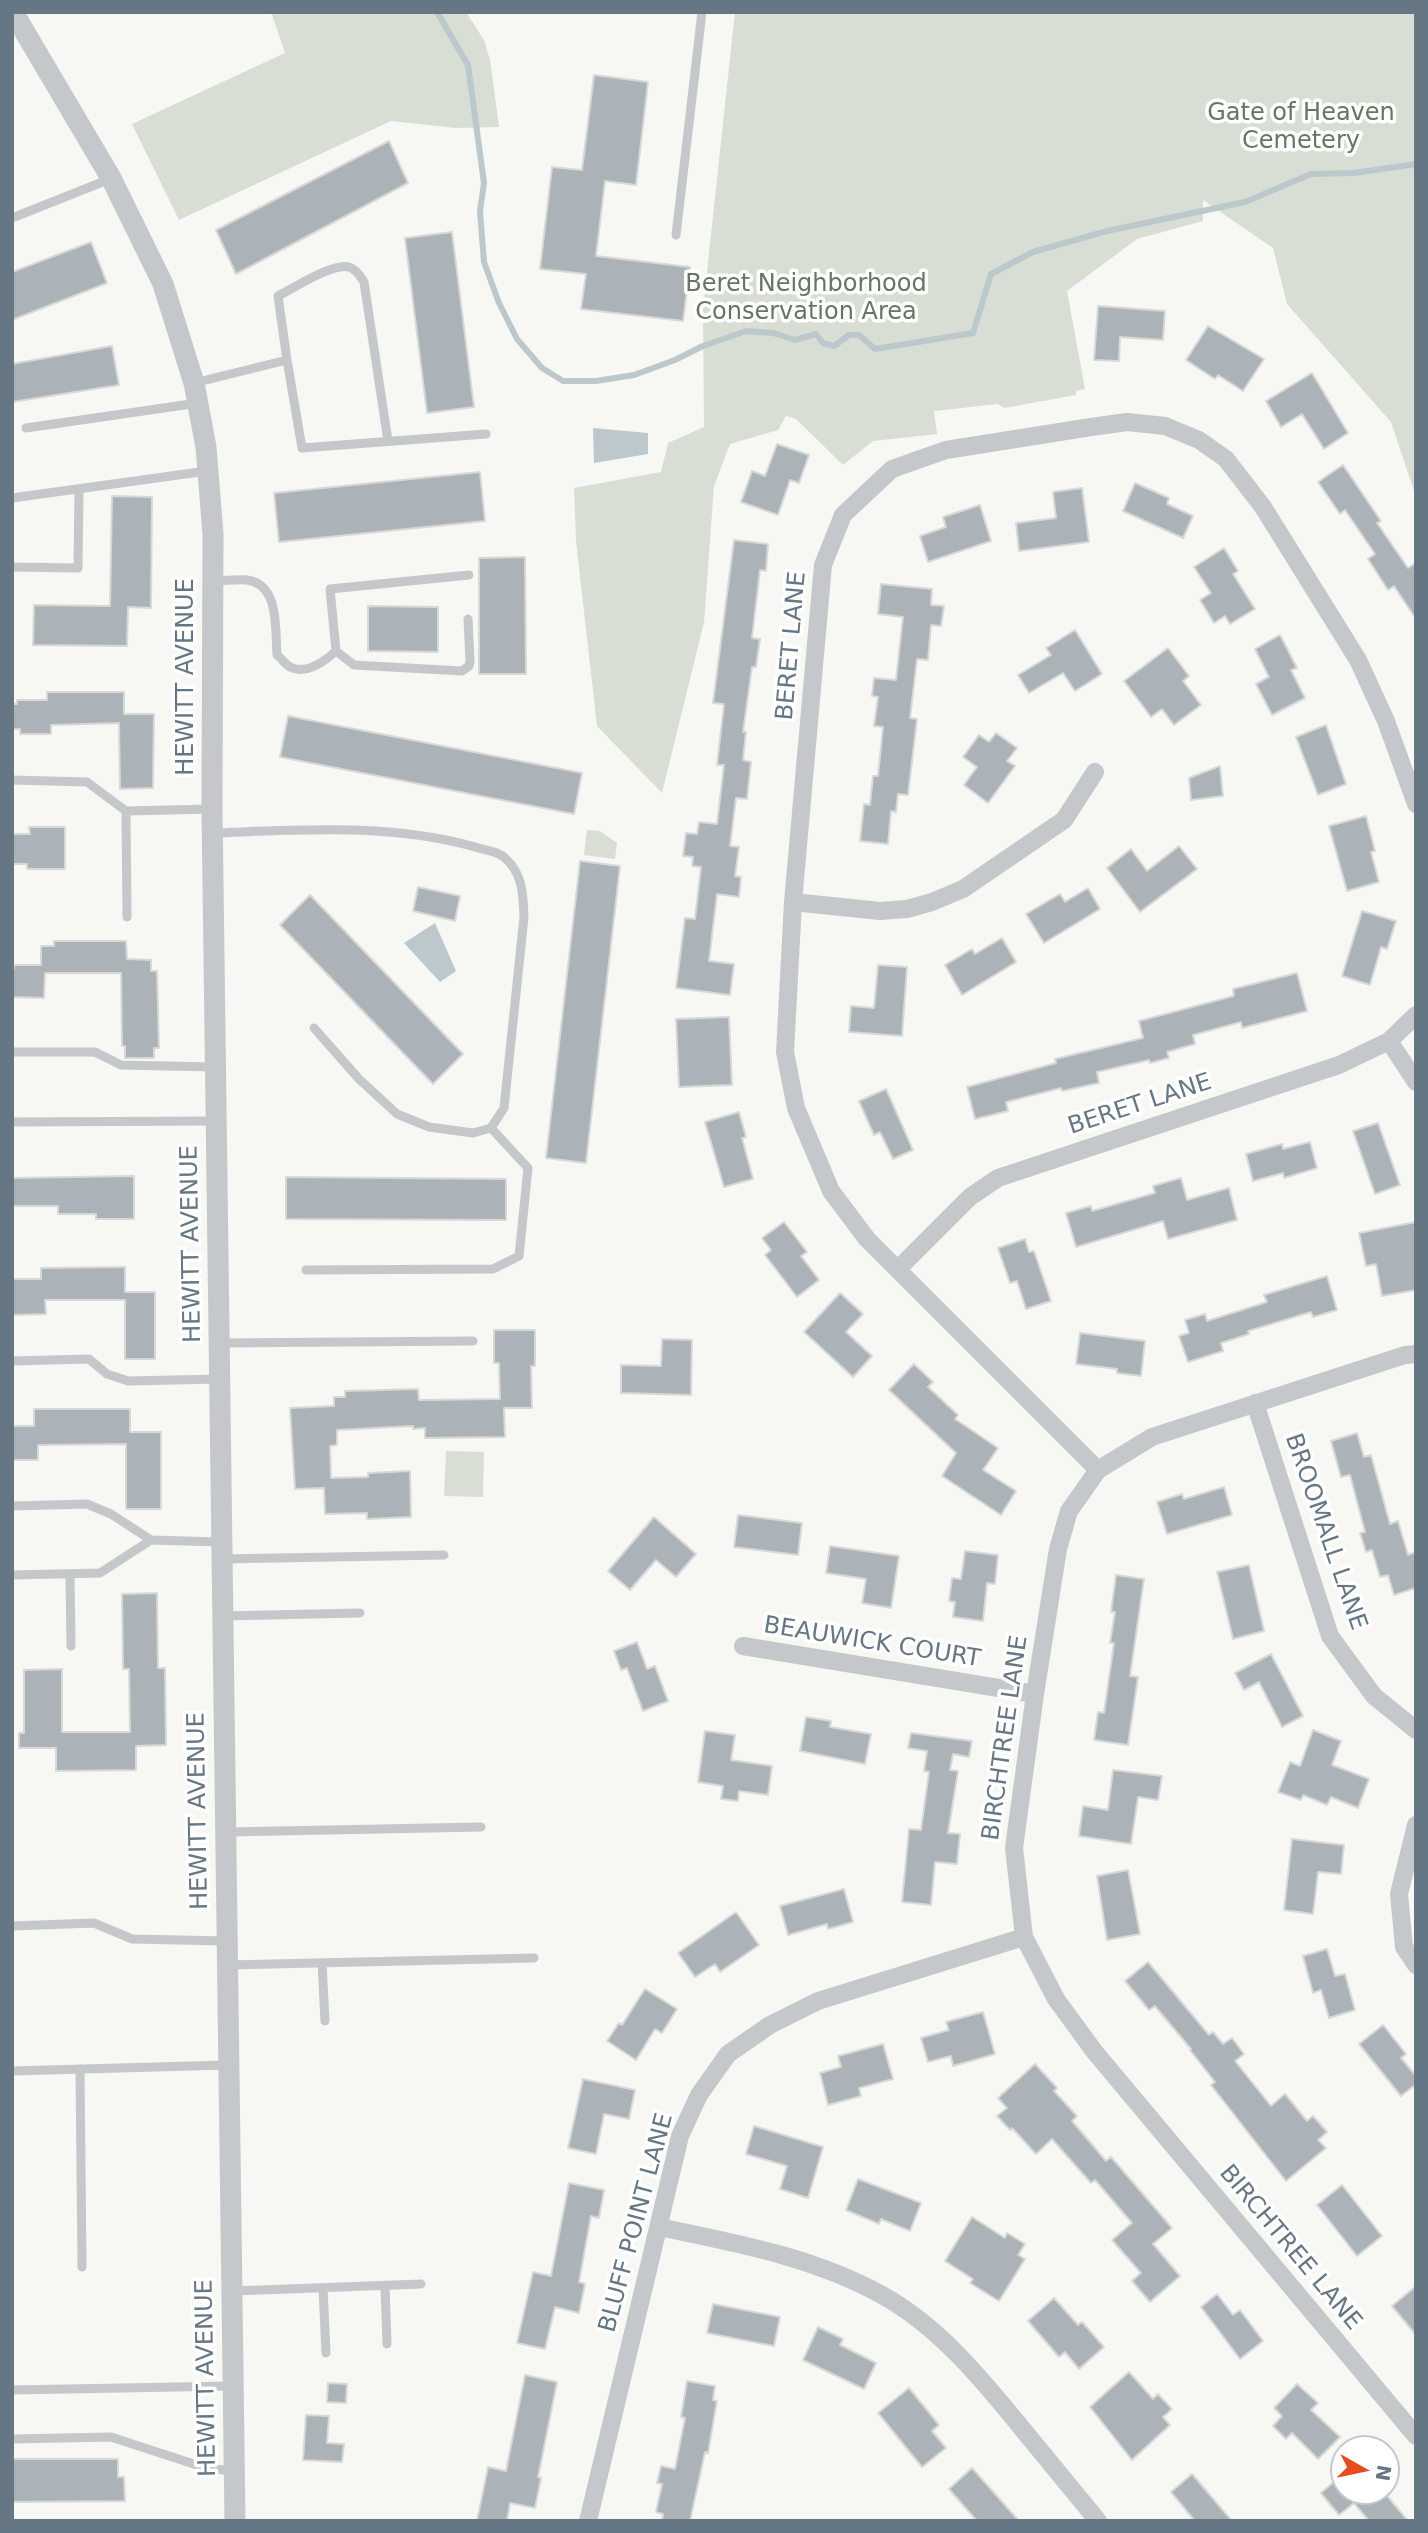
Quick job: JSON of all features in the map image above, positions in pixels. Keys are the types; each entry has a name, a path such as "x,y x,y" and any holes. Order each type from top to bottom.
{"street":[{"name":"HEWITT AVENUE","path":"13,12 111,178 163,284 196,393 208,471 213,582 212,810 235,2521"},
{"name":"BERET LANE","path":"1098,1470 867,1239 831,1191 796,1108 785,1052 793,902 823,565 843,515 892,469 946,450 1128,422 1164,426 1199,440 1226,459 1263,507 1358,660 1386,721 1416,804"},
{"path":"793,902 880,911 907,909 963,889 1064,820 1095,772"},
{"name":"BERET LANE","path":"898,1269 970,1196 998,1178 1339,1065 1389,1041 1416,1015"},
{"path":"1389,1041 1416,1082"},
{"name":"BIRCHTREE LANE","path":"1416,1354 1405,1355 1152,1437 1098,1470 1069,1511 1058,1549 1014,1848 1024,1937 1056,1999 1094,2051 1416,2436"},
{"name":"BROOMALL LANE","path":"1255,1403 1330,1636 1374,1696 1416,1730"},
{"name":"BEAUWICK COURT","path":"743,1646 1035,1694"},
{"path":"1416,1825 1399,1894 1404,1947 1416,1965"},
{"name":"BLUFF POINT LANE","path":"588,2521 680,2136 699,2095 728,2054 770,2025 818,2001 1024,1937"},
{"path":"659,2227 774,2251 838,2274 883,2296 923,2323 973,2369 1097,2521"}],"lane":[{"path":"676,235 702,12"},
{"path":"12,218 111,178"},
{"path":"388,441 364,282 356,270 346,266 332,268 278,296 302,448 486,434"},
{"path":"26,428 196,393 287,360"},
{"path":"12,498 208,471"},
{"path":"12,567 78,568 79,489"},
{"path":"468,619 470,661 469,666 462,671 355,665 336,651 330,589 469,575"},
{"path":"213,582 250,580 264,587 272,601 277,655 290,667 307,668 325,660 336,651"},
{"path":"12,780 87,782 126,811 212,810"},
{"path":"126,811 127,917"},
{"path":"213,833 320,830 383,832 456,842 503,855 514,868 523,888 524,917 503,1108 491,1128 473,1133 440,1129 397,1114 359,1079 314,1028"},
{"path":"12,1052 95,1052 121,1065 216,1067"},
{"path":"12,1122 216,1121"},
{"path":"306,1270 493,1269 519,1256 528,1168 491,1128"},
{"path":"219,1343 473,1341"},
{"path":"12,1361 89,1359 107,1374 128,1381 220,1379"},
{"path":"12,1506 87,1504 111,1514 151,1540 222,1550 444,1555"},
{"path":"12,1575 100,1573 151,1540"},
{"path":"70,1574 71,1646"},
{"path":"223,1616 360,1613"},
{"path":"226,1832 481,1827"},
{"path":"12,1926 94,1923 132,1939 227,1941"},
{"path":"228,1965 534,1958"},
{"path":"322,1963 325,2021"},
{"path":"12,2071 229,2065"},
{"path":"80,2069 82,2267"},
{"path":"232,2291 421,2284"},
{"path":"384,2286 387,2344"},
{"path":"323,2288 326,2353"},
{"path":"12,2390 233,2386"},
{"path":"12,2440 111,2437 206,2469 234,2471"}],"green space":[{"path":"271,12 466,12 484,40 490,60 499,127 456,128 391,121 179,220 132,124 285,53"},
{"path":"735,12 1416,12 1416,497 1391,422 1287,304 1273,248 1203,200 1203,221 1137,239 1067,291 1085,389 1076,391 1076,395 1004,408 998,404 934,411 937,434 873,441 843,465 796,419 786,416 778,430 730,444 714,486 704,622 662,793 597,726 576,541 574,488 661,472 668,443 704,427 703,309"},
{"path":"587,830 600,831 617,843 615,859 584,855"},
{"path":"446,1451 484,1452 483,1497 444,1496"}],"shaded area":[{"path":"593,428 648,433 648,454 594,463"},
{"path":"435,923 456,971 440,982 404,943"}],"building":[{"path":"594,75 648,82 636,185 605,181 596,256 690,267 683,321 581,309 586,274 540,269 552,167 582,170"},
{"path":"389,141 408,183 236,274 216,230"},
{"path":"452,232 474,407 427,413 405,238"},
{"path":"91,242 107,283 12,320 12,272"},
{"path":"1098,306 1165,311 1163,340 1120,337 1119,361 1094,360"},
{"path":"1208,326 1264,359 1243,391 1218,375 1215,379 1186,360"},
{"path":"112,346 119,385 12,402 12,364"},
{"path":"1312,373 1348,433 1324,449 1302,414 1281,427 1266,401"},
{"path":"777,444 809,455 799,483 790,480 778,515 741,502 752,471 765,476"},
{"path":"1343,465 1381,521 1377,523 1408,568 1416,563 1416,619 1394,586 1388,590 1368,559 1375,554 1345,510 1340,514 1318,482"},
{"path":"480,472 485,521 279,542 274,493"},
{"path":"1135,483 1169,498 1167,504 1193,516 1183,538 1123,511"},
{"path":"1082,488 1089,542 1019,551 1016,523 1056,518 1053,492"},
{"path":"112,496 152,497 151,608 128,607 127,646 33,645 34,605 110,606"},
{"path":"980,505 991,541 928,562 920,536 946,527 943,517"},
{"path":"734,540 768,544 766,571 760,570 752,638 760,639 756,667 752,667 743,732 746,732 743,760 751,762 747,799 736,798 730,846 739,847 735,876 741,877 739,897 717,894 709,961 734,964 730,995 676,988 685,918 695,919 701,867 692,866 693,857 683,856 686,833 697,834 699,822 717,824 724,765 717,765 724,704 713,703"},
{"path":"1224,548 1238,571 1233,574 1255,609 1230,624 1225,616 1214,623 1200,600 1211,593 1194,567"},
{"path":"525,557 526,674 479,674 479,558"},
{"path":"881,584 932,589 931,605 944,606 941,626 931,625 928,660 917,659 910,718 917,719 908,795 898,794 896,812 891,811 888,844 860,841 864,804 870,805 873,776 878,776 883,727 874,726 878,697 872,696 874,678 896,680 903,617 878,614"},
{"path":"368,606 438,607 438,652 368,651"},
{"path":"1075,630 1102,674 1075,691 1063,673 1029,693 1018,675 1051,655 1046,648"},
{"path":"1280,635 1297,668 1291,670 1305,698 1272,715 1256,684 1269,677 1255,649"},
{"path":"1168,648 1189,676 1183,681 1201,705 1174,725 1162,709 1151,717 1124,681"},
{"path":"47,692 124,692 124,714 154,714 153,788 120,789 119,723 51,725 51,734 20,734 20,729 12,729 12,704 17,704 17,700 47,700"},
{"path":"288,716 582,773 574,814 280,757"},
{"path":"1326,725 1346,784 1318,795 1296,737"},
{"path":"996,733 1017,748 1007,761 1015,766 988,803 964,785 977,767 963,757 979,735 989,742"},
{"path":"1220,766 1223,796 1191,800 1189,778"},
{"path":"1366,816 1379,882 1347,891 1329,826"},
{"path":"29,827 65,827 65,869 27,869 27,864 12,864 12,834 30,834"},
{"path":"1179,846 1197,869 1140,912 1107,868 1131,849 1147,871"},
{"path":"580,861 620,866 586,1163 546,1158"},
{"path":"418,887 460,896 455,921 413,911"},
{"path":"1088,888 1100,909 1044,943 1026,914 1060,894 1065,902"},
{"path":"310,895 463,1054 433,1084 280,925"},
{"path":"1362,911 1396,921 1387,949 1381,947 1370,985 1342,976"},
{"path":"1002,938 1016,962 962,995 945,965 972,949 975,954"},
{"path":"54,941 126,941 127,959 151,960 151,971 157,971 159,1048 154,1048 154,1058 125,1058 125,1046 122,1046 121,973 45,973 44,998 12,997 14,965 41,965 41,946 54,946"},
{"path":"878,965 907,967 902,1036 849,1032 851,1006 874,1008"},
{"path":"1297,973 1307,1011 1242,1028 1241,1022 1193,1035 1195,1044 1167,1052 1169,1058 1097,1072 1099,1083 1062,1091 1061,1088 1006,1102 1008,1111 975,1119 967,1087 1056,1063 1055,1059 1143,1038 1139,1021 1234,996 1233,989"},
{"path":"729,1017 732,1085 679,1087 676,1019"},
{"path":"886,1089 913,1150 893,1159 880,1132 874,1135 859,1101"},
{"path":"739,1112 746,1137 742,1138 753,1179 724,1187 705,1122"},
{"path":"1378,1123 1400,1185 1375,1194 1353,1131"},
{"path":"1310,1142 1317,1168 1284,1178 1283,1173 1253,1181 1246,1154 1282,1144 1283,1149"},
{"path":"134,1176 134,1219 96,1219 96,1214 58,1214 58,1206 12,1206 12,1178"},
{"path":"286,1177 506,1179 506,1220 286,1219"},
{"path":"1181,1178 1187,1200 1229,1188 1237,1220 1168,1239 1163,1221 1076,1247 1066,1213 1091,1206 1092,1211 1155,1193 1153,1186"},
{"path":"784,1222 807,1252 801,1256 819,1280 797,1297 765,1255 771,1250 762,1238"},
{"path":"1416,1222 1416,1290 1382,1296 1376,1264 1366,1266 1359,1233"},
{"path":"1025,1239 1029,1252 1034,1251 1051,1301 1026,1309 1017,1281 1010,1283 998,1248"},
{"path":"125,1267 125,1292 155,1292 155,1359 125,1359 125,1300 45,1300 46,1314 12,1315 12,1279 41,1279 41,1268"},
{"path":"1327,1276 1337,1310 1313,1317 1311,1312 1248,1331 1249,1334 1221,1343 1223,1351 1188,1362 1179,1336 1189,1333 1185,1320 1205,1314 1207,1321 1267,1302 1264,1295"},
{"path":"840,1293 863,1314 846,1332 872,1356 853,1377 804,1332"},
{"path":"494,1330 535,1330 535,1366 531,1366 532,1408 504,1408 505,1437 425,1438 425,1428 413,1429 413,1426 337,1430 337,1445 330,1446 331,1478 368,1477 368,1473 410,1471 411,1517 367,1519 367,1513 325,1514 324,1488 295,1489 290,1408 334,1406 334,1397 345,1397 345,1391 418,1389 419,1400 500,1399 499,1363 494,1363"},
{"path":"1080,1333 1145,1341 1141,1376 1117,1373 1117,1369 1076,1364"},
{"path":"662,1339 692,1340 691,1395 621,1393 621,1365 661,1366"},
{"path":"914,1364 933,1382 928,1387 958,1415 955,1419 998,1448 983,1470 1016,1491 1001,1515 942,1476 956,1453 889,1390"},
{"path":"34,1409 130,1409 130,1432 161,1432 161,1509 126,1509 126,1444 38,1445 38,1460 12,1460 12,1426 34,1426"},
{"path":"1357,1433 1364,1457 1371,1455 1390,1524 1398,1521 1408,1555 1416,1552 1416,1588 1394,1595 1388,1575 1380,1577 1372,1550 1366,1552 1360,1533 1365,1532 1350,1475 1341,1477 1331,1441"},
{"path":"1224,1487 1232,1515 1167,1534 1157,1502 1182,1494 1184,1499"},
{"path":"738,1515 802,1523 798,1555 734,1547"},
{"path":"654,1517 696,1554 676,1577 656,1560 630,1590 608,1571"},
{"path":"830,1546 899,1556 891,1608 862,1603 866,1579 826,1573"},
{"path":"965,1551 998,1555 995,1584 987,1583 983,1621 953,1617 955,1602 949,1601 952,1578 961,1579"},
{"path":"1249,1565 1264,1631 1233,1639 1217,1572"},
{"path":"1116,1575 1144,1579 1130,1676 1138,1677 1128,1745 1094,1740 1098,1712 1104,1713 1114,1643 1110,1643 1115,1612 1111,1612"},
{"path":"157,1593 158,1668 165,1668 166,1745 136,1746 136,1770 56,1771 56,1748 19,1748 19,1733 24,1733 24,1670 62,1669 62,1732 130,1732 129,1669 123,1669 122,1594"},
{"path":"637,1642 647,1669 655,1666 668,1701 643,1711 627,1668 621,1670 614,1651"},
{"path":"1271,1654 1303,1716 1282,1727 1259,1682 1244,1690 1235,1673"},
{"path":"806,1717 831,1721 830,1727 871,1734 865,1764 800,1751"},
{"path":"1313,1730 1341,1741 1332,1765 1369,1779 1358,1808 1331,1797 1327,1805 1303,1795 1301,1800 1278,1792 1290,1762 1300,1766"},
{"path":"705,1731 735,1735 731,1760 772,1766 768,1795 739,1791 738,1801 721,1799 723,1786 698,1782"},
{"path":"911,1733 972,1741 969,1757 953,1754 950,1770 958,1771 948,1833 960,1834 957,1864 935,1862 931,1905 902,1902 909,1829 921,1830 929,1772 924,1771 927,1751 908,1748"},
{"path":"1113,1770 1162,1776 1158,1800 1138,1797 1131,1844 1079,1836 1083,1806 1108,1810"},
{"path":"1292,1839 1344,1845 1341,1874 1318,1872 1313,1914 1284,1910"},
{"path":"1128,1870 1140,1934 1107,1940 1097,1876"},
{"path":"844,1889 853,1922 828,1929 827,1924 788,1935 780,1906"},
{"path":"736,1912 759,1945 720,1972 715,1964 695,1977 678,1953"},
{"path":"1327,1949 1335,1976 1345,1974 1355,2010 1329,2018 1321,1990 1313,1993 1303,1956"},
{"path":"1148,1962 1209,2035 1213,2032 1223,2044 1232,2038 1244,2054 1235,2061 1271,2106 1285,2094 1307,2121 1313,2116 1327,2132 1318,2140 1326,2148 1286,2181 1211,2085 1215,2082 1191,2049 1155,2006 1149,2010 1125,1981"},
{"path":"645,1989 677,2009 662,2033 655,2029 636,2060 607,2041 619,2023 622,2025"},
{"path":"983,2012 995,2054 953,2066 951,2056 928,2062 921,2038 949,2030 946,2022"},
{"path":"1383,2025 1406,2054 1401,2058 1416,2076 1416,2084 1401,2096 1359,2044"},
{"path":"883,2044 893,2079 859,2088 861,2096 828,2105 820,2073 841,2067 838,2056"},
{"path":"1035,2064 1057,2088 1054,2091 1077,2116 1072,2121 1106,2161 1111,2157 1172,2228 1153,2244 1180,2276 1150,2302 1132,2281 1141,2273 1112,2240 1132,2223 1095,2180 1091,2183 1052,2139 1036,2154 997,2116 1007,2108 998,2098"},
{"path":"583,2079 635,2090 629,2119 604,2114 596,2154 568,2148"},
{"path":"754,2126 823,2147 808,2198 780,2189 787,2166 746,2154"},
{"path":"858,2179 921,2203 910,2231 881,2219 879,2224 846,2210"},
{"path":"569,2183 604,2190 599,2218 591,2216 579,2282 585,2284 579,2313 555,2307 545,2349 517,2343 533,2272 551,2276"},
{"path":"1342,2185 1382,2236 1357,2256 1317,2205"},
{"path":"972,2217 1005,2238 1007,2233 1025,2244 1018,2255 1025,2259 999,2301 970,2283 973,2279 945,2261"},
{"path":"1416,2286 1416,2335 1392,2306"},
{"path":"1217,2294 1233,2315 1240,2310 1263,2341 1240,2359 1201,2307"},
{"path":"1054,2298 1078,2325 1082,2322 1104,2347 1079,2369 1065,2352 1059,2357 1028,2321"},
{"path":"713,2304 780,2317 774,2346 707,2333"},
{"path":"818,2327 843,2339 840,2345 876,2363 864,2389 803,2360"},
{"path":"1129,2372 1153,2399 1158,2394 1172,2409 1163,2417 1170,2425 1132,2460 1090,2407"},
{"path":"525,2375 557,2382 538,2477 541,2478 535,2508 510,2503 507,2521 477,2521 488,2467 506,2471"},
{"path":"687,2381 715,2386 713,2400 717,2401 708,2453 705,2452 690,2521 662,2521 663,2514 656,2512 662,2484 657,2483 661,2466 675,2469 685,2418 681,2417"},
{"path":"328,2383 347,2384 346,2403 327,2402"},
{"path":"1297,2384 1318,2403 1311,2410 1338,2435 1330,2435 1330,2447 1318,2459 1292,2433 1286,2439 1273,2426 1282,2416 1274,2408"},
{"path":"909,2388 939,2425 932,2431 946,2448 922,2467 878,2413"},
{"path":"306,2415 329,2416 327,2443 344,2444 342,2462 303,2460"},
{"path":"12,2459 118,2459 118,2477 124,2477 125,2501 12,2502"},
{"path":"972,2468 1019,2521 977,2521 949,2489"},
{"path":"1192,2474 1232,2521 1195,2521 1171,2492"},
{"path":"1330,2485 1330,2504 1321,2493"},
{"path":"1331,2505 1352,2505 1339,2515"},
{"path":"1356,2505 1395,2505 1408,2521 1369,2521"}],"waterway":[{"path":"437,12 468,65 484,183 480,211 484,262 499,303 517,339 542,368 563,381 596,381 634,375 746,331 773,333 795,340 816,334 823,343 834,346 849,335 859,335 875,349 973,333 991,274 1033,252 1107,231 1245,202 1311,174 1354,173 1416,164"}],"park label":[{"name":"Gate of Heaven Cemetery","path":"1301,128"},
{"name":"Beret Neighborhood Conservation Area","path":"806,299"}]}
